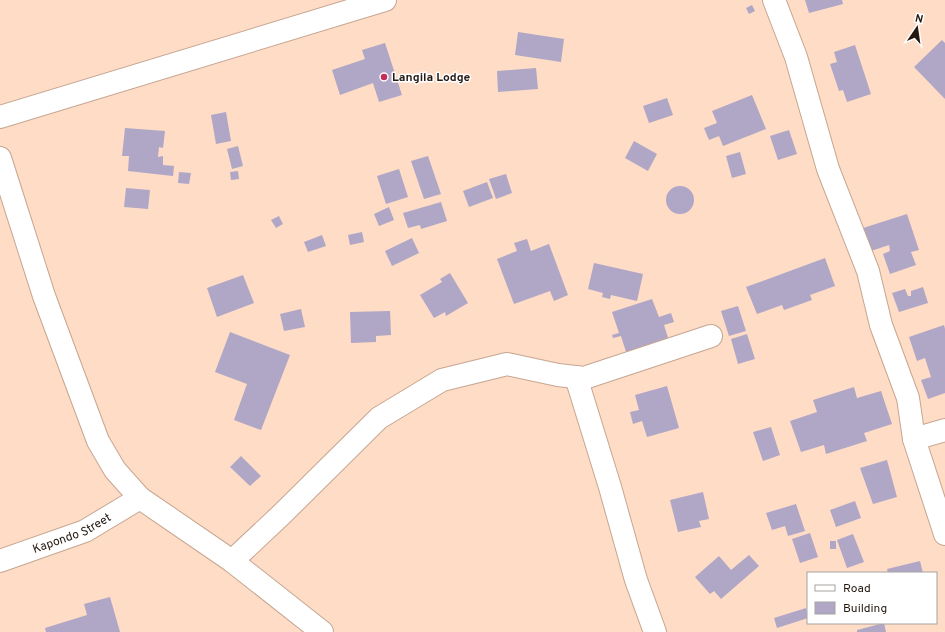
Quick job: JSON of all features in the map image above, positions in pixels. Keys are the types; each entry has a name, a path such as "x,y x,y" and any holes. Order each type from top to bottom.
{"street":[{"path":"0,116 385,0"},
{"path":"774,0 796,57 828,169 868,271 881,324 908,398 914,439 945,534"},
{"path":"0,158 44,296 98,441 115,470 140,498 232,562 322,632"},
{"path":"232,562 282,515 379,418 442,380 508,364 558,375 584,378 711,336"},
{"path":"576,377 610,487 636,580 655,632"},
{"path":"914,439 945,430"},
{"name":"Kapondo Street","path":"0,561 85,531 140,498"}],"building":[{"path":"805,0 842,0 843,4 809,13"},
{"path":"752,5 755,11 749,14 746,8"},
{"path":"518,32 564,39 561,62 515,55"},
{"path":"942,40 945,43 945,99 914,67"},
{"path":"385,43 402,95 379,102 373,83 340,95 332,70 365,59 362,50"},
{"path":"855,45 871,94 847,102 843,90 839,91 830,64 837,62 834,52"},
{"path":"536,68 538,89 498,92 497,71"},
{"path":"752,95 766,129 723,146 719,136 709,140 704,128 717,123 712,111"},
{"path":"667,98 673,115 649,123 643,106"},
{"path":"226,112 231,141 216,144 211,115"},
{"path":"125,128 165,131 163,148 159,147 158,157 163,156 163,165 174,166 173,176 128,171 129,156 122,156"},
{"path":"789,130 797,154 778,160 770,136"},
{"path":"634,141 657,154 648,171 625,158"},
{"path":"238,146 243,166 232,169 227,149"},
{"path":"740,152 746,174 732,178 726,156"},
{"path":"428,156 441,194 424,199 411,161"},
{"path":"399,169 408,197 386,204 377,176"},
{"path":"238,171 239,179 231,180 230,172"},
{"path":"179,172 191,173 189,184 178,183"},
{"path":"506,174 512,193 496,199 489,179"},
{"path":"487,182 493,198 469,207 463,191"},
{"path":"680,186 686,187 690,190 693,194 693,206 690,210 686,213 680,214 674,213 670,210 667,206 666,200 667,194 670,190 674,187"},
{"path":"126,188 150,190 148,209 124,207"},
{"path":"441,202 447,221 421,229 420,225 408,228 403,213"},
{"path":"389,207 394,220 379,226 374,214"},
{"path":"907,214 919,250 911,252 916,265 890,274 883,254 890,251 889,245 868,252 860,229"},
{"path":"279,216 283,224 276,228 271,220"},
{"path":"362,232 364,242 350,245 348,235"},
{"path":"322,235 326,246 308,252 304,242"},
{"path":"412,238 419,253 392,266 385,251"},
{"path":"527,239 531,251 549,244 568,295 554,301 550,291 514,304 497,259 517,251 514,243"},
{"path":"825,258 835,286 810,295 812,300 784,310 782,305 757,314 746,287"},
{"path":"594,263 643,274 637,301 611,295 610,299 602,297 603,293 588,289"},
{"path":"450,273 468,303 446,316 445,312 434,318 420,295 442,282 440,279"},
{"path":"243,275 254,303 217,317 207,288"},
{"path":"923,287 928,303 899,312 892,293 905,289 908,296 911,296 911,291"},
{"path":"652,299 659,317 671,313 674,322 664,325 669,341 627,355 621,336 613,338 612,335 619,333 612,312"},
{"path":"738,306 746,331 729,336 721,311"},
{"path":"301,309 305,327 284,331 280,314"},
{"path":"390,311 391,335 376,336 376,342 351,343 350,312"},
{"path":"944,325 945,393 928,399 921,380 931,377 925,358 917,361 909,337"},
{"path":"230,332 290,355 261,430 234,420 247,384 215,372"},
{"path":"747,334 755,359 738,364 731,339"},
{"path":"667,386 679,428 647,437 642,421 633,424 630,412 639,410 635,395"},
{"path":"854,387 857,398 881,391 892,424 864,433 867,441 826,454 824,445 801,452 790,421 817,412 813,400"},
{"path":"771,427 780,455 763,461 753,432"},
{"path":"241,456 261,476 250,486 230,467"},
{"path":"887,460 897,497 873,504 860,468"},
{"path":"703,492 709,519 699,521 701,527 678,532 670,500"},
{"path":"855,501 861,518 836,527 830,510"},
{"path":"796,504 805,531 788,536 785,526 772,530 766,513"},
{"path":"810,533 818,557 800,563 792,539"},
{"path":"853,534 864,562 847,568 837,540"},
{"path":"830,541 836,541 836,549 830,549"},
{"path":"749,555 759,566 721,599 714,591 710,594 695,577 719,556 731,570"},
{"path":"920,561 923,572 888,572 887,569"},
{"path":"110,597 120,632 46,632 45,628 87,615 84,604"},
{"path":"806,608 807,618 777,628 774,618"},
{"path":"884,624 886,632 857,632 857,630"}],"place":[{"name":"Langila Lodge","path":"384,77"}]}
